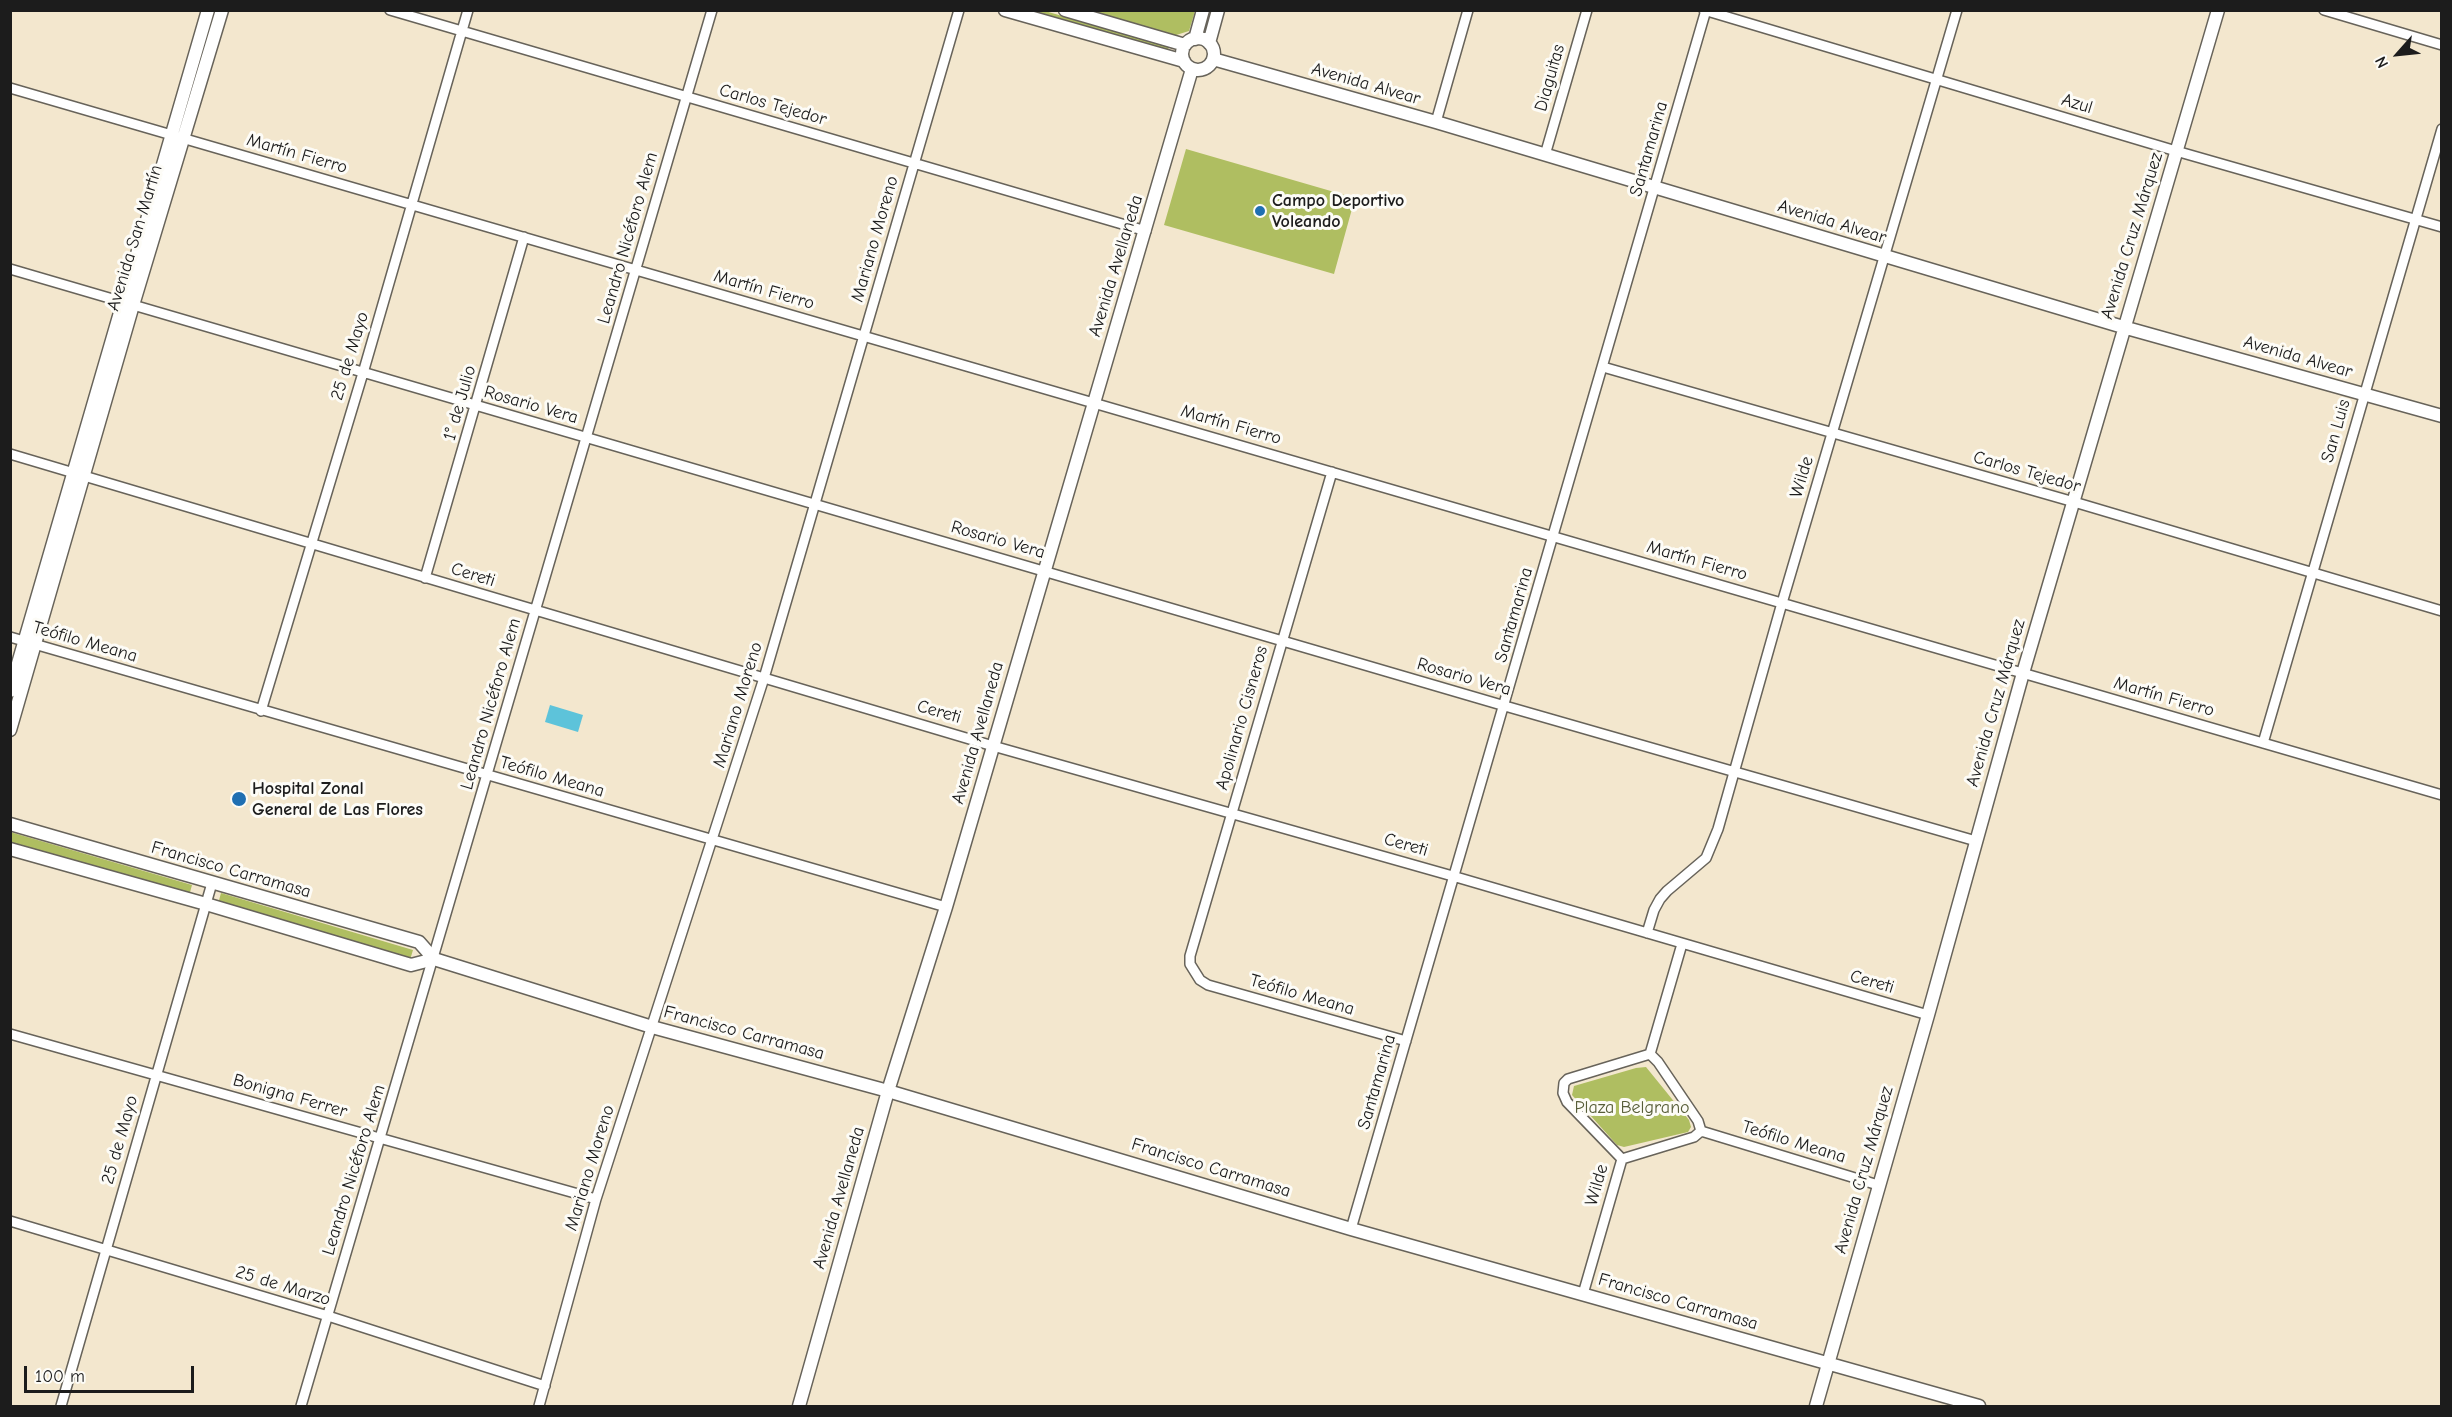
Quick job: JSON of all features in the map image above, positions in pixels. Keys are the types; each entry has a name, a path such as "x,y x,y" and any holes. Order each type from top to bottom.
{"street":[{"name":"Avenida San Martín","path":"178,137 208,10"},
{"name":"Avenida San Martín","path":"30,643 178,137 222,10"},
{"name":"Carlos Tejedor","path":"390,10 1146,231"},
{"name":"25 de Mayo","path":"261,711 363,372 468,10"},
{"name":"Leandro Nicéforo Alem","path":"301,1407 711,10"},
{"name":"Mariano Moreno","path":"539,1407 596,1199 764,678 959,10"},
{"path":"1005,10 1203,69 1213,59 1213,49 1202,39 1190,42 1065,10"},
{"path":"1188,65 1183,51 1190,42 1203,10"},
{"path":"1209,43 1218,10"},
{"path":"1436,122 1468,10"},
{"name":"Diaguitas","path":"1545,155 1587,10"},
{"name":"Wilde","path":"1647,933 1660,899 1678,880 1700,865 1712,848 1957,10"},
{"name":"Avenida Cruz Márquez","path":"1816,1407 2023,673 2218,10"},
{"path":"2324,10 2442,45"},
{"name":"Azul","path":"1706,11 2175,151 2442,226"},
{"name":"Santamarina","path":"1352,1229 1706,11"},
{"name":"Avenida Alvear","path":"1213,59 1436,122 2123,327 2442,417"},
{"name":"Avenida Avellaneda","path":"799,1407 888,1091 946,907 1146,231 1188,65"},
{"name":"Martín Fierro","path":"10,88 2442,795"},
{"name":"San Luis","path":"2263,743 2442,129"},
{"name":"1° de Julio","path":"425,578 525,237"},
{"name":"Rosario Vera","path":"10,269 1505,706 1976,841"},
{"name":"Carlos Tejedor","path":"1603,368 2074,502 2442,611"},
{"name":"Cereti","path":"10,454 993,746 1456,877 1928,1015"},
{"name":"Apolinario Cisneros","path":"1194,973 1190,964 1190,956 1332,472"},
{"name":"Teófilo Meana","path":"10,637 946,907"},
{"path":"10,691 30,643"},
{"path":"10,730 30,643"},
{"name":"Francisco Carramasa","path":"10,824 419,942 434,959 652,1026 888,1091 1352,1229 1829,1362 1979,1407"},
{"name":"Francisco Carramasa","path":"10,849 411,965 434,959"},
{"name":"25 de Mayo","path":"61,1407 212,883"},
{"path":"1650,1054 1682,944"},
{"name":"Teófilo Meana","path":"1194,973 1200,981 1208,985 1406,1041"},
{"name":"Bonigna Ferrer","path":"10,1034 596,1199"},
{"path":"1650,1054 1698,1121 1701,1131"},
{"path":"1622,1159 1566,1102 1563,1093 1564,1083 1568,1079 1650,1054"},
{"name":"Wilde","path":"1583,1294 1622,1159 1694,1137 1701,1131"},
{"name":"Teófilo Meana","path":"1701,1131 1878,1185"},
{"name":"25 de Marzo","path":"10,1221 328,1316 545,1386"}],"green space":[{"path":"1034,11 1045,11 1169,47 1168,50"},
{"path":"1089,11 1195,11 1189,31 1173,36"},
{"name":"Campo Deportivo Voleando","path":"1186,149 1355,198 1334,274 1164,225"},
{"path":"10,832 192,885 189,896 11,844"},
{"path":"221,893 413,950 410,960 218,904"},
{"name":"Plaza Belgrano","path":"1646,1067 1689,1120 1691,1127 1688,1132 1624,1147 1617,1145 1572,1095 1574,1086"}],"water":[{"path":"550,705 583,715 578,732 545,722"}],"place":[{"name":"Campo Deportivo Voleando","path":"1260,211"},
{"name":"Hospital Zonal General de Las Flores","path":"239,799"}]}
